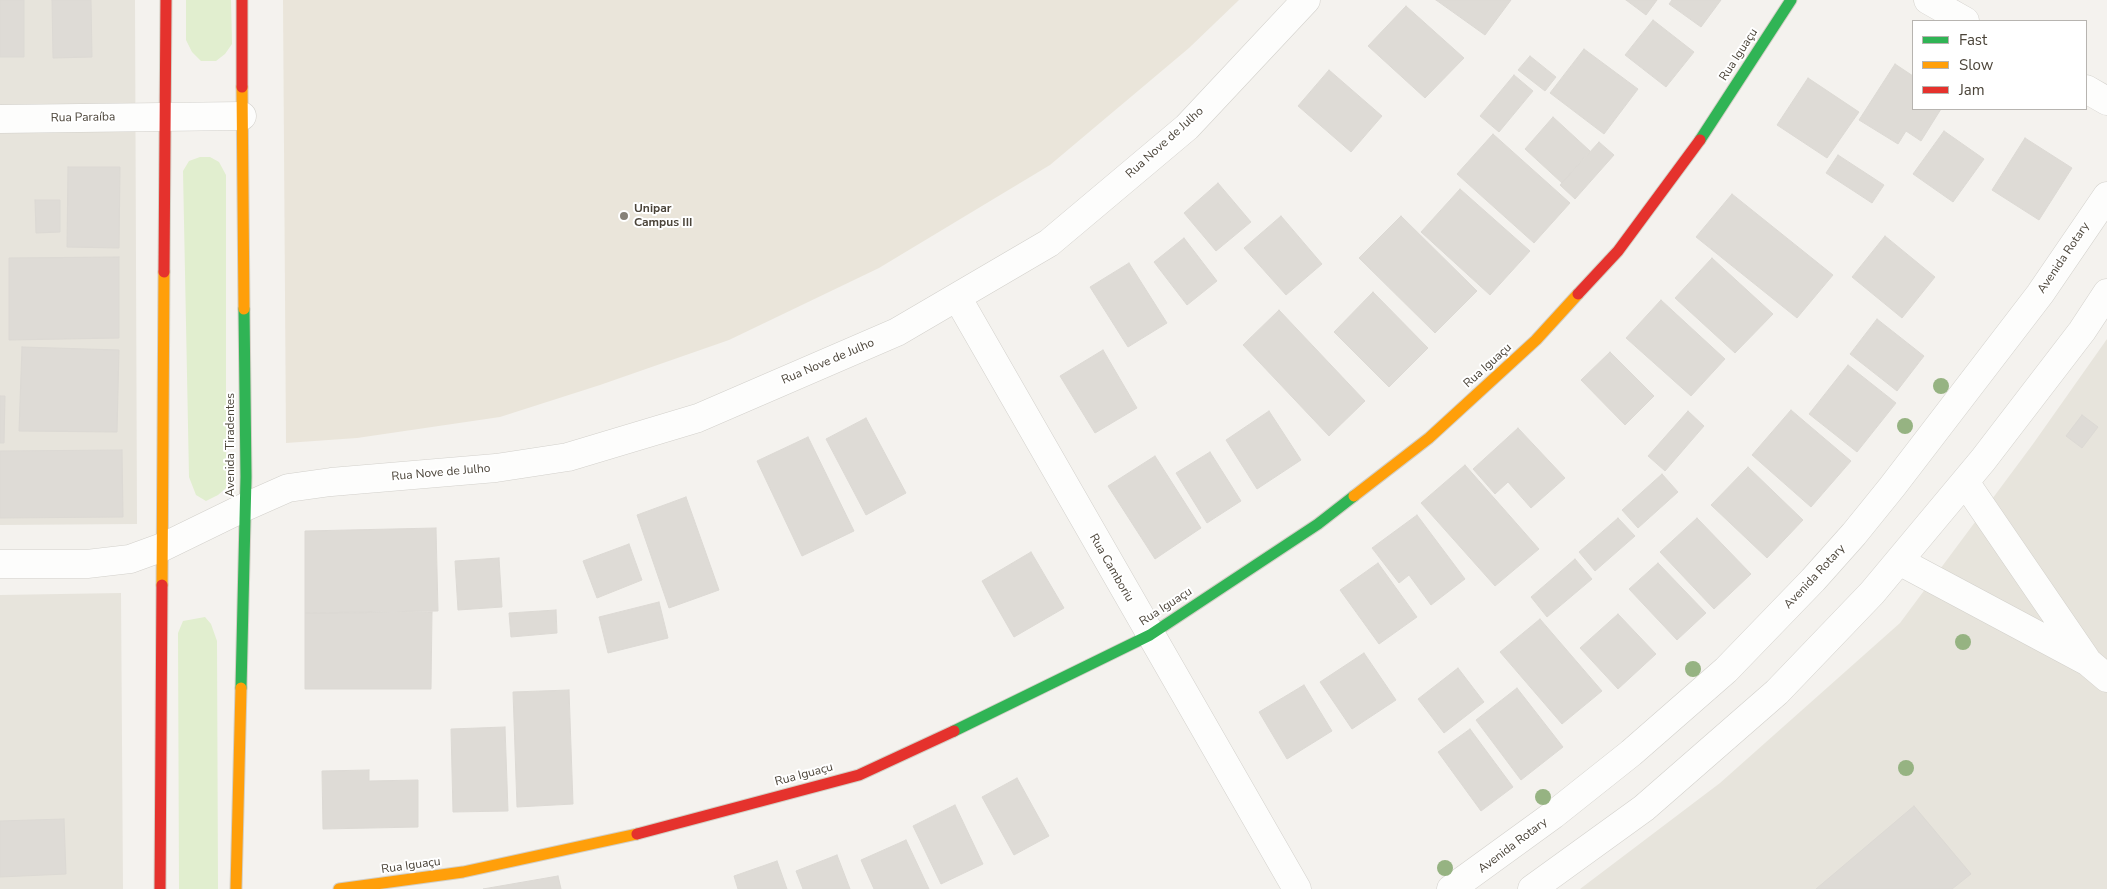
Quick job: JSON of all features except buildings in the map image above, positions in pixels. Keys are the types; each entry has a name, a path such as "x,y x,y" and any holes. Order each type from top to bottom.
{"main road":[{"path":"160,889 166,0"},
{"name":"Avenida Tiradentes","path":"236,889 245,507 242,0"},
{"name":"Rua Iguaçu","path":"339,889 463,872 644,833 859,774 1036,692 1150,635 1318,524 1429,438 1536,340 1624,243 1690,155 1791,0"}],"street":[{"name":"Rua Nove de Julho","path":"0,564 87,564 130,559 163,547 288,488 331,482 496,468 568,457 698,418 897,332 1049,243 1187,127 1306,0"},
{"path":"1928,0 1963,20"},
{"path":"2087,90 2107,101"},
{"name":"Rua Paraíba","path":"0,119 242,116"},
{"name":"Avenida Rotary","path":"1452,889 1553,815 1631,753 1726,670 1813,580 1886,494 2022,317 2107,196"},
{"path":"1532,889 1644,808 1777,692 1872,593 1965,482 2082,331 2107,293"},
{"name":"Rua Camboriu","path":"957,297 1297,889"},
{"path":"1965,482 2097,670"},
{"path":"1899,561 2097,670"}],"shaded area":[{"path":"0,0 135,0 137,524 0,525"},
{"name":"Unipar Campus III","path":"283,0 1239,0 1189,48 1050,165 879,268 729,340 600,385 500,417 357,438 286,443"},
{"path":"2107,339 2107,889 1580,889 1720,783 1900,623 2033,444"},
{"path":"121,593 123,889 0,889 0,595"}],"green space":[{"path":"186,0 231,0 232,44 225,54 216,61 201,61 192,52 186,40"},
{"path":"200,157 210,157 219,162 226,175 226,488 218,495 206,501 196,495 189,477 183,171 189,161"},
{"path":"205,617 211,624 217,641 218,889 179,889 178,633 183,621"}],"traffic: fast":[{"path":"1700,140 1791,0"},
{"path":"241,688 246,477 244,309"},
{"path":"954,731 1150,635 1318,524 1354,496"}],"traffic: slow":[{"path":"242,87 244,309"},
{"path":"162,585 164,272"},
{"path":"1354,496 1429,438 1536,340 1578,294"},
{"path":"236,889 241,688"},
{"path":"339,889 463,872 637,834"}],"traffic: jam":[{"path":"164,272 166,0"},
{"path":"242,0 242,87"},
{"path":"1578,294 1618,251 1700,140"},
{"path":"160,889 162,585"},
{"path":"637,834 859,775 954,731"}],"place":[{"name":"Unipar Campus III","path":"624,216"}]}
